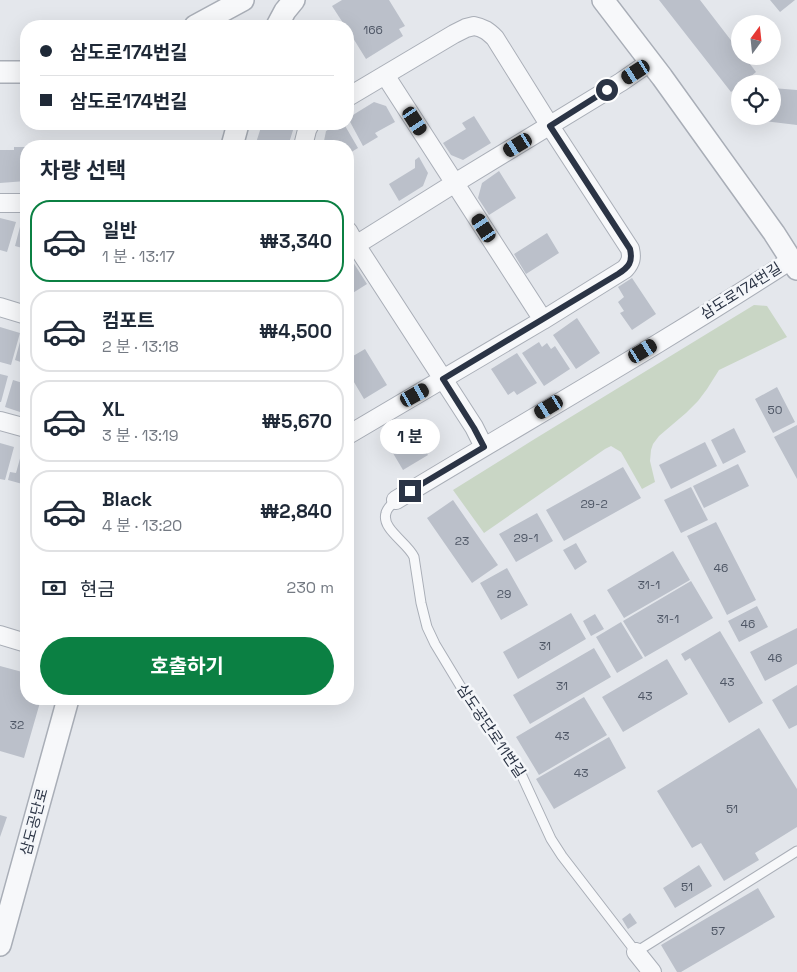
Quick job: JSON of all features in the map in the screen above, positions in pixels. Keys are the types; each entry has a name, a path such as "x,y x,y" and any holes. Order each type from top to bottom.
{"street":[{"path":"213,20 243,0"},
{"path":"280,20 294,0"},
{"name":"삼도로174번길","path":"396,500 707,312 794,264 774,233 603,0"},
{"path":"354,93 454,34 466,28 482,27 495,38 630,249 632,257 625,270 354,431"},
{"path":"354,237 455,183 550,126 650,62"},
{"path":"385,75 543,320"},
{"path":"0,203 20,203"},
{"path":"354,241 474,428 484,447"},
{"path":"0,307 20,313"},
{"path":"0,421 20,426"},
{"path":"0,635 20,641"},
{"name":"삼도공단로","path":"0,945 66,705"},
{"name":"삼도공단로11번길","path":"636,952 652,972"}],"lane":[{"name":"삼도공단로11번길","path":"396,500 388,508 385,514 386,520 388,527 411,550 414,557 421,603 427,626 435,644 467,697 522,776 551,839 562,856 636,952"},
{"path":"636,952 797,851"}],"green space":[{"path":"754,305 767,306 787,337 719,370 698,401 659,436 653,444 650,461 655,482 642,489 621,452 611,446 484,533 453,490"}],"building":[{"path":"342,0 389,0 405,26 399,29 403,36 366,59 354,40 354,20 341,20 332,6"},
{"path":"659,0 700,0 731,40 731,65 751,65 756,72 752,75 731,75 731,92"},
{"path":"770,0 795,0 780,12"},
{"path":"781,89 797,90 797,125 781,123"},
{"path":"374,102 386,106 395,122 375,133 378,137 363,146 354,129 354,114"},
{"path":"474,116 491,143 463,160 451,155 443,143 466,129 462,123"},
{"path":"260,130 293,130 290,140 257,140"},
{"path":"348,130 353,140 324,140 326,131"},
{"path":"354,141 358,148 354,150"},
{"path":"14,147 20,147 20,181 0,183 0,150 14,150"},
{"path":"419,157 428,173 423,186 399,201 389,184 415,168 415,160"},
{"path":"499,171 516,198 489,215 478,198 482,183"},
{"path":"0,218 16,222 7,252 0,250"},
{"path":"20,227 20,247 15,246"},
{"path":"547,233 559,253 526,274 514,254"},
{"path":"354,264 367,284 354,292"},
{"path":"632,278 656,314 632,330 620,313 624,311 618,302 624,297 618,287"},
{"path":"577,318 600,353 576,369 553,335"},
{"path":"0,327 20,333 11,365 0,362"},
{"path":"20,342 20,362 15,360"},
{"path":"539,342 542,347 547,343 551,349 555,346 570,369 544,386 522,353"},
{"path":"365,349 387,385 364,399 354,382 354,355"},
{"path":"517,353 537,383 517,395 514,391 508,395 491,369"},
{"path":"0,374 8,376 1,402 0,402"},
{"path":"13,380 20,382 20,412 5,407"},
{"path":"777,387 795,422 773,433 755,399"},
{"path":"409,423 428,455 403,470 384,438"},
{"path":"797,425 797,479 774,437"},
{"path":"734,428 746,452 723,464 711,440"},
{"path":"705,442 717,466 671,489 659,465"},
{"path":"0,443 14,447 5,480 0,479"},
{"path":"20,458 20,483 8,480 10,472 16,473"},
{"path":"738,464 749,486 704,508 693,486"},
{"path":"623,467 641,498 564,541 546,510"},
{"path":"691,487 708,520 681,533 664,500"},
{"path":"453,500 498,565 472,583 427,518"},
{"path":"537,513 553,541 516,562 499,534"},
{"path":"716,522 756,600 727,615 687,536"},
{"path":"576,543 587,562 575,570 563,550"},
{"path":"673,551 690,580 624,618 607,590"},
{"path":"507,568 528,605 501,620 480,583"},
{"path":"691,581 713,618 645,657 623,621"},
{"path":"757,606 768,627 739,642 728,621"},
{"path":"571,613 586,639 518,679 503,652"},
{"path":"595,614 604,629 591,636 583,621"},
{"path":"621,622 643,658 617,673 596,637"},
{"path":"797,628 797,664 765,681 750,652"},
{"path":"720,631 763,703 729,723 690,658 685,661 681,654"},
{"path":"594,648 611,677 530,724 513,695"},
{"path":"667,659 688,694 623,732 602,697"},
{"path":"0,666 20,671 20,705 39,705 24,758 0,751"},
{"path":"797,685 797,725 789,729 772,700"},
{"path":"584,697 607,735 539,775 516,737"},
{"path":"759,728 797,789 797,827 755,853 759,860 724,881 701,843 692,848 657,791"},
{"path":"609,737 626,768 554,809 536,779"},
{"path":"0,815 7,817 0,837"},
{"path":"699,865 712,886 675,908 663,888"},
{"path":"758,888 775,917 681,972 677,972 661,945"},
{"path":"630,913 637,923 628,929 622,919"}],"route":[{"path":"410,491 484,447 443,379 625,270 630,263 632,257 630,249 550,126 607,90"}]}
